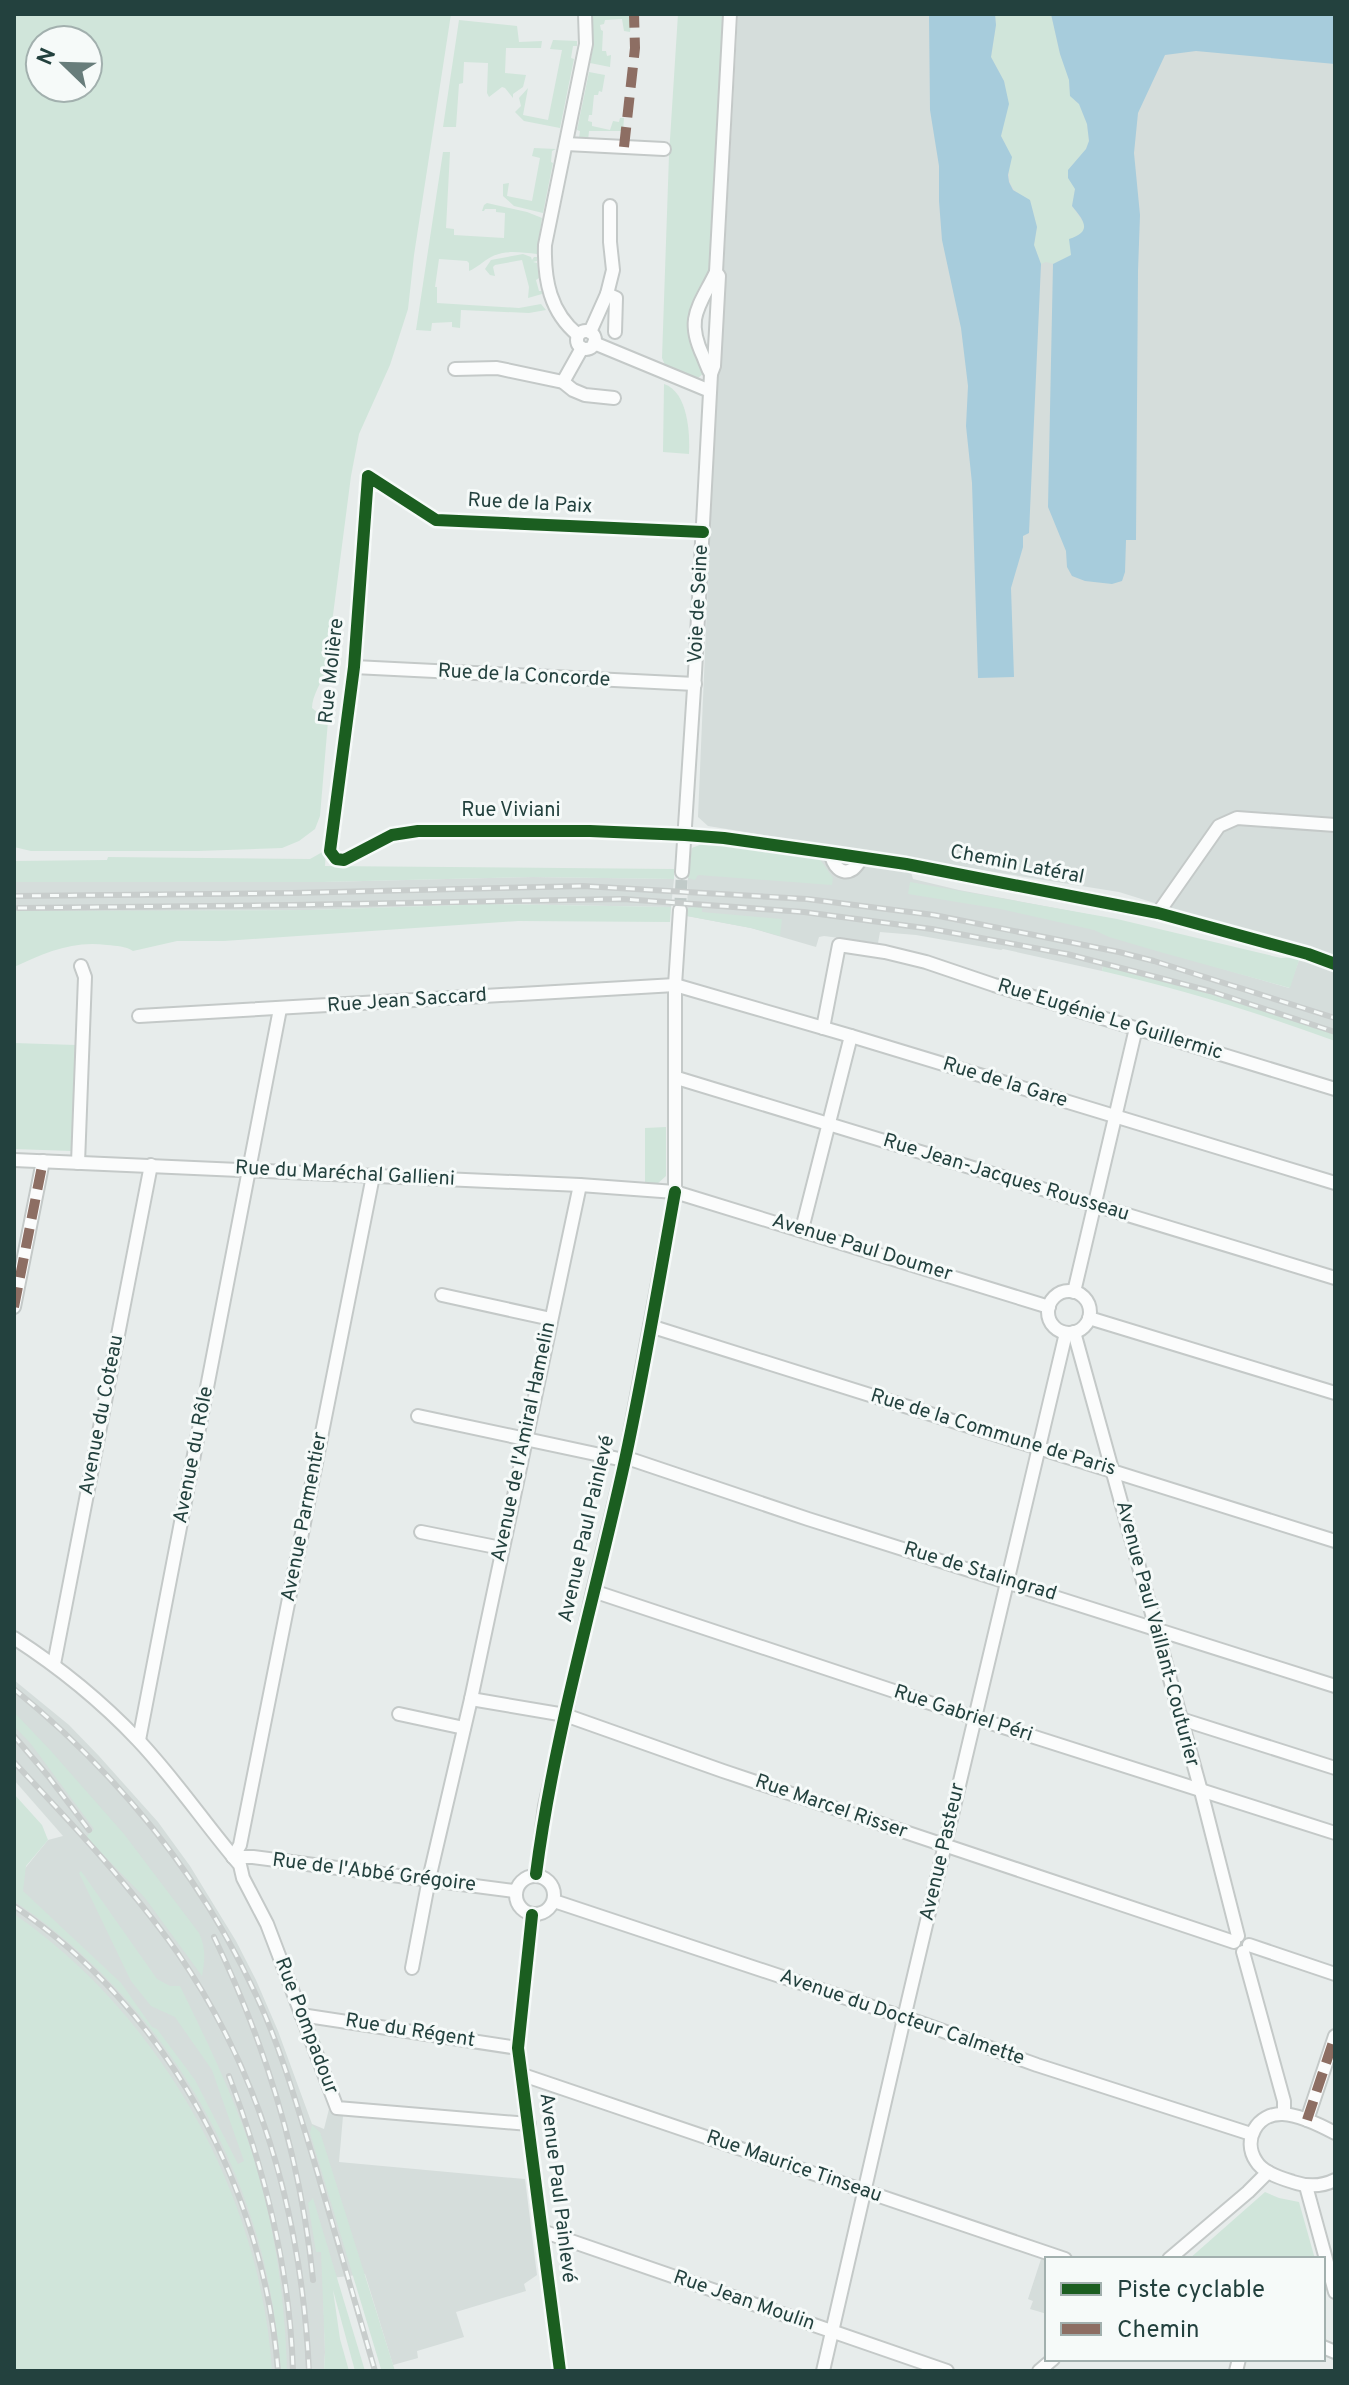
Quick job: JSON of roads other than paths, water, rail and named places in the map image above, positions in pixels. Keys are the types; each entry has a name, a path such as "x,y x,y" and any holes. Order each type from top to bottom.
{"street":[{"path":"585,14 586,44 545,245 545,272 551,299 557,312 586,340 710,391"},
{"name":"Voie de Seine","path":"711,374 696,342 694,325 698,309 716,272 730,14"},
{"path":"566,144 664,149"},
{"path":"563,382 607,294 613,270 610,206"},
{"name":"Voie de Seine","path":"680,835 695,684 719,276 716,272"},
{"path":"607,294 616,298 615,332"},
{"path":"455,369 497,368 563,382 585,395 614,398"},
{"name":"Rue de la Paix","path":"368,476 436,520 703,532"},
{"name":"Rue Molière","path":"344,860 336,859 330,851 354,667 368,476"},
{"name":"Rue de la Concorde","path":"354,667 695,684"},
{"path":"1158,913 1219,826 1225,822 1237,818 1335,825"},
{"name":"Rue Viviani","path":"344,860 392,835 418,831 590,831 680,835"},
{"path":"680,835 682,872"},
{"name":"Chemin Latéral","path":"680,835 724,838 906,864 1158,913 1335,964"},
{"name":"Avenue Paul Painlevé","path":"536,1874 545,1806 625,1460 675,1192 675,985 680,910"},
{"name":"Rue Eugénie Le Guillermic","path":"823,1028 839,945 926,962 1335,1089"},
{"path":"78,1163 85,977 81,966"},
{"name":"Rue Jean Saccard","path":"139,1016 675,985"},
{"name":"Rue de la Gare","path":"675,985 1335,1183"},
{"name":"Avenue du Rôle","path":"139,1740 280,1009"},
{"path":"1074,1292 1136,1028"},
{"path":"802,1229 851,1036"},
{"name":"Rue Jean-Jacques Rousseau","path":"677,1078 1335,1278"},
{"name":"Rue du Maréchal Gallieni","path":"14,1160 675,1192"},
{"path":"14,1307 43,1161"},
{"name":"Avenue du Coteau","path":"54,1664 151,1165"},
{"name":"Avenue Parmentier","path":"233,1857 240,1845 373,1176"},
{"name":"Avenue de l'Amiral Hamelin","path":"412,1968 580,1185"},
{"name":"Avenue Paul Doumer","path":"675,1192 1049,1307"},
{"path":"1074,1292 1081,1294 1089,1305 1089,1318 1084,1327 1070,1333 1054,1326 1048,1314 1052,1301 1062,1293 1074,1292"},
{"path":"442,1295 551,1319"},
{"path":"1089,1318 1335,1393"},
{"name":"Rue de la Commune de Paris","path":"650,1326 1335,1541"},
{"name":"Avenue Pasteur","path":"823,2371 1007,1580 1070,1333"},
{"name":"Avenue Paul Vaillant-Couturier","path":"1070,1333 1112,1470 1201,1791 1284,2101 1284,2114"},
{"name":"Rue de Stalingrad","path":"418,1416 633,1460 808,1519 1335,1686"},
{"path":"421,1532 501,1548"},
{"name":"Rue Gabriel Péri","path":"593,1591 1335,1833"},
{"name":"Rue Pompadour","path":"14,1638 54,1664 139,1740 240,1865 243,1878 267,1924 337,2108 529,2124"},
{"name":"Rue Marcel Risser","path":"471,1699 565,1715 1335,1974"},
{"path":"399,1714 464,1728"},
{"path":"1181,1719 1335,1768"},
{"name":"Rue de l'Abbé Grégoire","path":"233,1857 253,1857 514,1891"},
{"path":"536,1874 554,1888 554,1901 545,1911 532,1915 522,1910 514,1891 526,1877 536,1874"},
{"name":"Avenue du Docteur Calmette","path":"554,1901 1037,2065 1251,2134"},
{"name":"Avenue Paul Painlevé","path":"532,1915 518,2048 560,2371"},
{"name":"Rue du Régent","path":"301,2015 518,2048"},
{"path":"1307,2120 1335,2036"},
{"name":"Rue Maurice Tinseau","path":"523,2075 1059,2257"},
{"path":"1332,2127 1284,2114 1265,2118 1251,2134 1250,2147 1259,2165 1268,2172 1306,2186 1319,2186 1335,2180"},
{"path":"1171,2257 1268,2172"},
{"path":"1306,2186 1335,2292"},
{"name":"Rue Jean Moulin","path":"542,2231 947,2371"}],"water":[{"path":"929,14 995,14 991,57 1004,81 1009,104 1001,136 1012,157 1009,182 1013,190 1030,200 1037,227 1034,245 1041,264 1029,533 1023,536 1023,547 1011,588 1014,677 978,678 972,483 966,426 968,386 961,328 942,240 939,166 930,110"},
{"path":"1051,14 1335,14 1335,64 1196,51 1165,55 1138,113 1134,153 1140,215 1136,540 1126,540 1125,572 1122,581 1112,584 1072,576 1067,567 1066,551 1048,507 1053,264 1071,255 1069,239 1084,229 1083,221 1072,206 1075,189 1068,178 1068,170 1089,141 1087,124 1079,104 1070,96 1069,80"}],"tunnel":[{"path":"680,910 682,872"}],"railway":[{"path":"14,896 583,886 807,899 934,915 1119,952 1335,1018"},
{"path":"18,908 623,899 804,912 932,929 1067,954 1210,991 1335,1032"},
{"path":"14,1689 87,1755 153,1828 182,1867 234,1951 265,2015 288,2077 375,2371"},
{"path":"14,1736 89,1830"},
{"path":"14,1762 99,1854 159,1927 207,1999 233,2049 273,2152 287,2206 298,2260 309,2371"},
{"path":"14,1906 69,1948 118,1997 161,2050 198,2109 229,2171 252,2236 269,2303 278,2371"},
{"path":"214,1937 250,2019 278,2104 300,2191 313,2280"},
{"path":"229,2076 254,2148 273,2220 287,2295 293,2371"}]}
